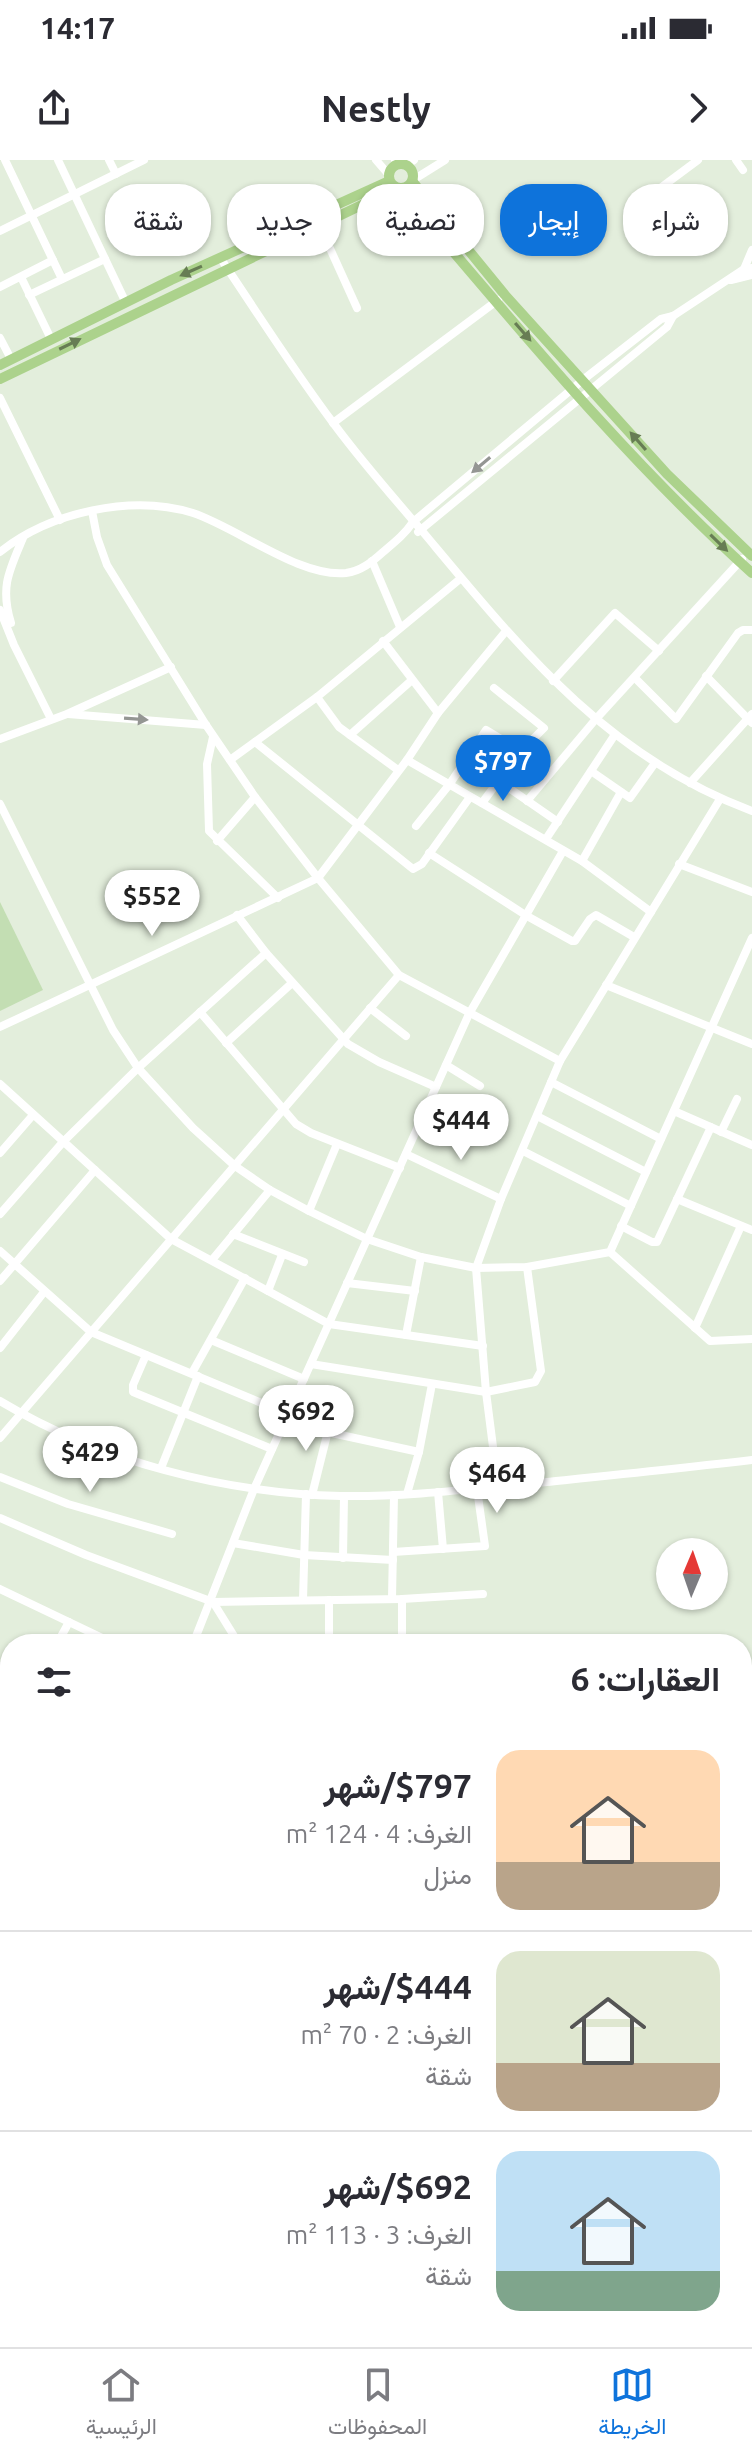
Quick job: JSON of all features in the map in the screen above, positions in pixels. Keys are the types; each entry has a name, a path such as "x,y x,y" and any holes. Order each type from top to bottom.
{"main road":[{"path":"750,554 667,474 587,384 501,298 470,271 394,183 393,166 403,162 413,171 413,180 481,265 501,298 576,393 657,483 752,573"},
{"path":"341,204 394,183 408,186 413,180"},
{"path":"341,214 394,183"},
{"path":"0,379 148,307 237,256"},
{"path":"0,365 142,295 242,256"},
{"path":"470,271 481,265"},
{"path":"142,295 148,307"},
{"path":"105,313 111,324"},
{"path":"657,483 667,474"},
{"path":"683,508 692,499"}],"street":[{"path":"5,160 62,279"},
{"path":"58,160 126,303"},
{"path":"109,160 116,174"},
{"path":"0,231 144,160"},
{"path":"376,160 394,183"},
{"path":"413,180 445,160"},
{"path":"666,184 698,160"},
{"path":"736,160 743,170"},
{"path":"0,180 12,173"},
{"path":"0,552 23,537 60,520 92,511 155,506 182,510 209,519 322,572 347,573 362,568 509,441 587,384 645,331 748,268 752,250"},
{"path":"334,256 357,308"},
{"path":"29,295 105,259"},
{"path":"0,287 53,260"},
{"path":"224,263 333,423 460,579 553,681 614,736 655,763 720,799 752,811"},
{"path":"727,281 752,275"},
{"path":"21,277 51,339"},
{"path":"333,423 501,298"},
{"path":"587,384 652,340 667,327 673,316"},
{"path":"645,331 652,340"},
{"path":"0,338 11,359"},
{"path":"405,534 421,531 516,451 576,393"},
{"path":"0,398 60,520"},
{"path":"509,441 516,451"},
{"path":"92,511 107,565 213,737 318,878 399,975 560,1061"},
{"path":"14,645 16,638 2,596 23,537"},
{"path":"527,801 595,720 750,554"},
{"path":"372,561 400,627"},
{"path":"230,760 317,697 460,579"},
{"path":"0,610 51,719"},
{"path":"553,681 615,613 659,651"},
{"path":"635,678 676,719 738,633 752,630"},
{"path":"0,1027 318,878 407,760 438,713 506,631"},
{"path":"383,641 438,713"},
{"path":"0,739 67,714 171,667"},
{"path":"690,783 751,718 706,676"},
{"path":"350,735 412,680"},
{"path":"482,803 544,726 494,688"},
{"path":"317,697 339,727 398,770"},
{"path":"67,714 206,725"},
{"path":"416,826 488,729 521,751"},
{"path":"546,839 614,736"},
{"path":"213,737 207,764 207,825 217,841 278,898"},
{"path":"255,742 413,869 418,868 470,797"},
{"path":"467,759 558,822"},
{"path":"407,760 582,861 651,912"},
{"path":"591,771 632,797 655,763"},
{"path":"582,861 621,792"},
{"path":"217,841 255,797"},
{"path":"498,1486 486,1392 476,1268 501,1199 560,1061 720,799"},
{"path":"0,804 113,1030 138,1068 193,1128 235,1166 309,1211 367,1239 421,1257 476,1268 527,1267 610,1252"},
{"path":"197,1634 254,1489 469,1014 563,851"},
{"path":"429,853 573,942 596,915 634,937"},
{"path":"679,864 752,892"},
{"path":"237,915 266,953 343,1040 379,1062 436,1087"},
{"path":"610,1252 752,938"},
{"path":"2,1208 138,1068 266,953"},
{"path":"0,1438 399,975"},
{"path":"226,1043 292,983"},
{"path":"606,985 749,1043 752,1033"},
{"path":"370,1008 406,1036"},
{"path":"200,1012 282,1110 302,1128 400,1168"},
{"path":"446,1065 480,1086"},
{"path":"551,1082 661,1139"},
{"path":"2,1089 171,1239 329,1324 483,1346"},
{"path":"721,1132 737,1099"},
{"path":"674,1111 752,1145"},
{"path":"0,1153 33,1115"},
{"path":"537,1116 646,1172"},
{"path":"621,1226 657,1242 711,1127"},
{"path":"309,1211 337,1144"},
{"path":"523,1151 631,1206"},
{"path":"406,1154 501,1199"},
{"path":"0,1281 95,1170"},
{"path":"212,1260 270,1190"},
{"path":"677,1199 752,1230"},
{"path":"695,1328 741,1226"},
{"path":"233,1234 304,1262"},
{"path":"0,1251 91,1332 288,1414"},
{"path":"610,1252 710,1341 752,1339"},
{"path":"268,1291 282,1255"},
{"path":"406,1335 421,1257"},
{"path":"311,1364 486,1392 528,1385 539,1377 541,1371 527,1267"},
{"path":"161,1468 195,1374 245,1278"},
{"path":"347,1283 415,1291"},
{"path":"0,1348 44,1292"},
{"path":"211,1340 304,1379"},
{"path":"146,1355 133,1392 272,1449"},
{"path":"407,1494 432,1384"},
{"path":"0,1401 64,1434 161,1468 254,1489 309,1494 344,1496 438,1492 752,1460"},
{"path":"303,1600 309,1494 331,1419"},
{"path":"327,1432 419,1452"},
{"path":"0,1477 68,1504 172,1534"},
{"path":"233,1543 343,1558 485,1546 477,1489"},
{"path":"438,1492 443,1549"},
{"path":"394,1495 393,1556 401,1634"},
{"path":"343,1558 344,1496"},
{"path":"0,1518 86,1555 212,1601 397,1599 483,1594"},
{"path":"0,1589 94,1634"},
{"path":"329,1600 329,1634"},
{"path":"212,1601 233,1634"},
{"path":"62,1634 69,1622"}],"green space":[{"path":"0,902 43,990 0,1011"}]}
